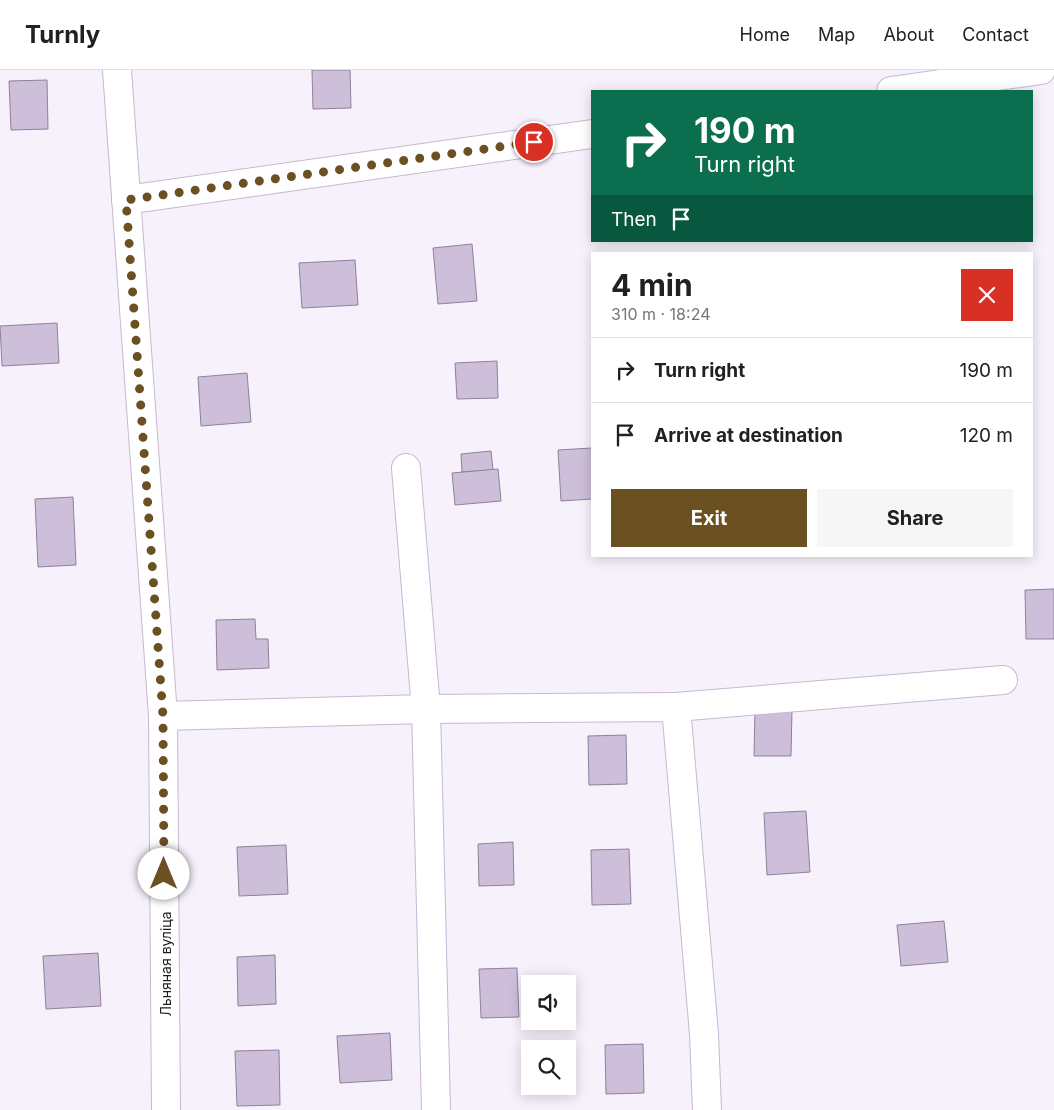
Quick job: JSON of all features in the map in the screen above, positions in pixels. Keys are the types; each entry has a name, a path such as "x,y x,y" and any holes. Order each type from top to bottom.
{"street":[{"name":"Льняная вуліца","path":"117,70 163,716 166,1110"},
{"path":"898,90 1041,70"},
{"path":"126,200 591,134"},
{"path":"406,468 426,709 436,1110"},
{"path":"163,716 426,709 676,707 1003,680"},
{"path":"676,707 704,1034 707,1110"}],"building":[{"path":"312,70 350,70 351,108 313,109"},
{"path":"47,80 48,129 11,130 9,81"},
{"path":"472,244 477,301 438,304 433,248"},
{"path":"355,260 358,305 302,308 299,263"},
{"path":"57,323 59,363 2,366 0,326"},
{"path":"497,361 498,398 457,399 455,363"},
{"path":"247,373 251,422 201,426 198,377"},
{"path":"591,448 591,499 561,501 558,450"},
{"path":"491,451 493,470 462,472 461,454"},
{"path":"498,469 501,501 455,505 452,473"},
{"path":"73,497 76,565 38,567 35,499"},
{"path":"1054,589 1054,639 1026,639 1025,590"},
{"path":"255,619 256,639 268,639 269,668 217,670 216,620"},
{"path":"755,709 792,709 791,756 754,756"},
{"path":"626,735 627,784 589,785 588,736"},
{"path":"806,811 810,872 767,875 764,813"},
{"path":"513,842 514,885 479,886 478,844"},
{"path":"286,845 288,894 239,896 237,847"},
{"path":"629,849 631,904 592,905 591,850"},
{"path":"944,921 948,962 901,966 897,925"},
{"path":"98,953 101,1006 46,1009 43,956"},
{"path":"275,955 276,1004 238,1006 237,957"},
{"path":"517,968 519,1017 481,1018 479,969"},
{"path":"390,1033 392,1080 340,1083 337,1036"},
{"path":"643,1044 644,1093 606,1094 605,1045"},
{"path":"279,1050 280,1105 237,1106 235,1051"}],"route":[{"path":"164,874 163,716 126,200 534,142"}]}
